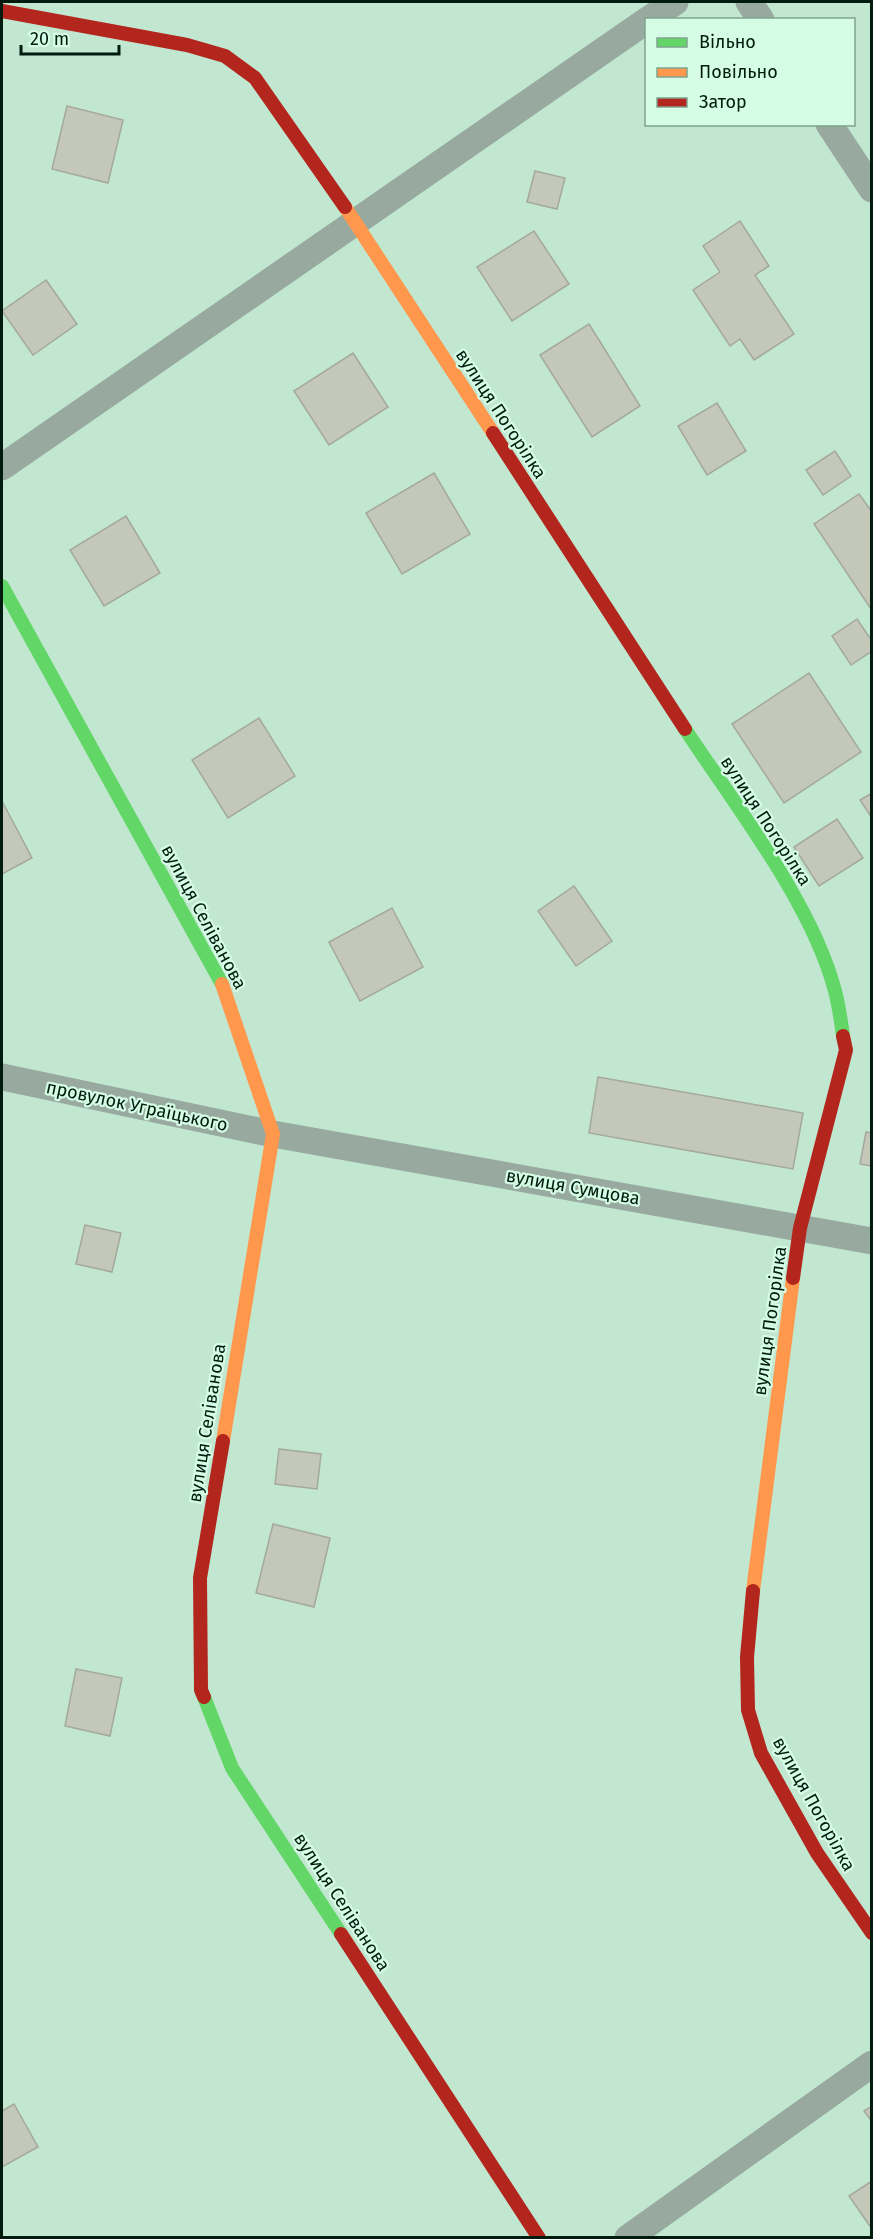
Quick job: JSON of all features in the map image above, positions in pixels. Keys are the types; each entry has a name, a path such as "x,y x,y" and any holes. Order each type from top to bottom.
{"street":[{"path":"650,18 675,2"},
{"path":"749,2 759,18"},
{"name":"вулиця Погорілка","path":"2,11 187,45 225,56 255,78 354,221 783,878 812,928 835,990 846,1050 801,1228 755,1573 747,1657 748,1710 766,1762 817,1853 872,1933"},
{"path":"2,467 645,21"},
{"path":"831,126 872,189"},
{"name":"вулиця Селіванова","path":"2,586 226,990 273,1134 200,1578 201,1690 232,1768 538,2238"},
{"name":"провулок Уграїцького","path":"2,1077 273,1134"},
{"name":"вулиця Сумцова","path":"273,1134 872,1241"},
{"path":"628,2238 872,2064"}],"building":[{"path":"67,106 123,120 108,183 52,169"},
{"path":"535,171 565,178 557,209 527,202"},
{"path":"740,221 769,266 755,275 794,334 754,360 740,339 730,346 693,290 720,272 703,246"},
{"path":"534,231 569,284 512,321 477,267"},
{"path":"46,280 77,324 33,355 2,311"},
{"path":"589,324 640,406 592,437 540,355"},
{"path":"353,353 388,407 329,445 294,391"},
{"path":"717,403 746,451 707,475 678,426"},
{"path":"835,451 851,476 823,495 806,470"},
{"path":"434,473 470,534 402,574 366,513"},
{"path":"859,494 872,512 871,609 814,524"},
{"path":"126,516 160,573 104,606 70,550"},
{"path":"857,619 872,641 872,651 851,665 832,636"},
{"path":"809,673 861,752 784,803 732,724"},
{"path":"259,718 295,776 228,818 192,760"},
{"path":"872,793 872,818 860,800"},
{"path":"2,801 32,858 2,874"},
{"path":"837,819 863,858 819,886 794,847"},
{"path":"574,886 612,941 576,966 538,911"},
{"path":"392,908 423,967 360,1001 329,942"},
{"path":"598,1077 803,1113 793,1169 589,1133"},
{"path":"866,1132 872,1133 872,1166 860,1164"},
{"path":"85,1225 121,1233 112,1272 76,1264"},
{"path":"279,1449 321,1454 317,1489 275,1484"},
{"path":"273,1524 330,1538 314,1607 256,1593"},
{"path":"76,1669 122,1678 110,1736 65,1726"},
{"path":"14,2104 38,2147 2,2167 2,2111"},
{"path":"872,2106 872,2122 864,2111"},
{"path":"872,2181 872,2229 849,2196"}],"traffic: fast":[{"path":"2,586 222,984"},
{"path":"685,729 791,889 824,958 835,991 843,1036"},
{"path":"204,1697 232,1768 341,1934"}],"traffic: slow":[{"path":"345,207 493,433"},
{"path":"222,984 273,1134 223,1441"},
{"path":"753,1591 793,1278"}],"traffic: jam":[{"path":"2,11 187,45 225,56 255,78 345,207"},
{"path":"493,433 685,729"},
{"path":"793,1278 800,1228 846,1050 843,1036"},
{"path":"204,1697 201,1690 200,1578 223,1441"},
{"path":"753,1591 747,1657 748,1710 761,1753 817,1853 872,1933"},
{"path":"341,1934 539,2238"}]}
